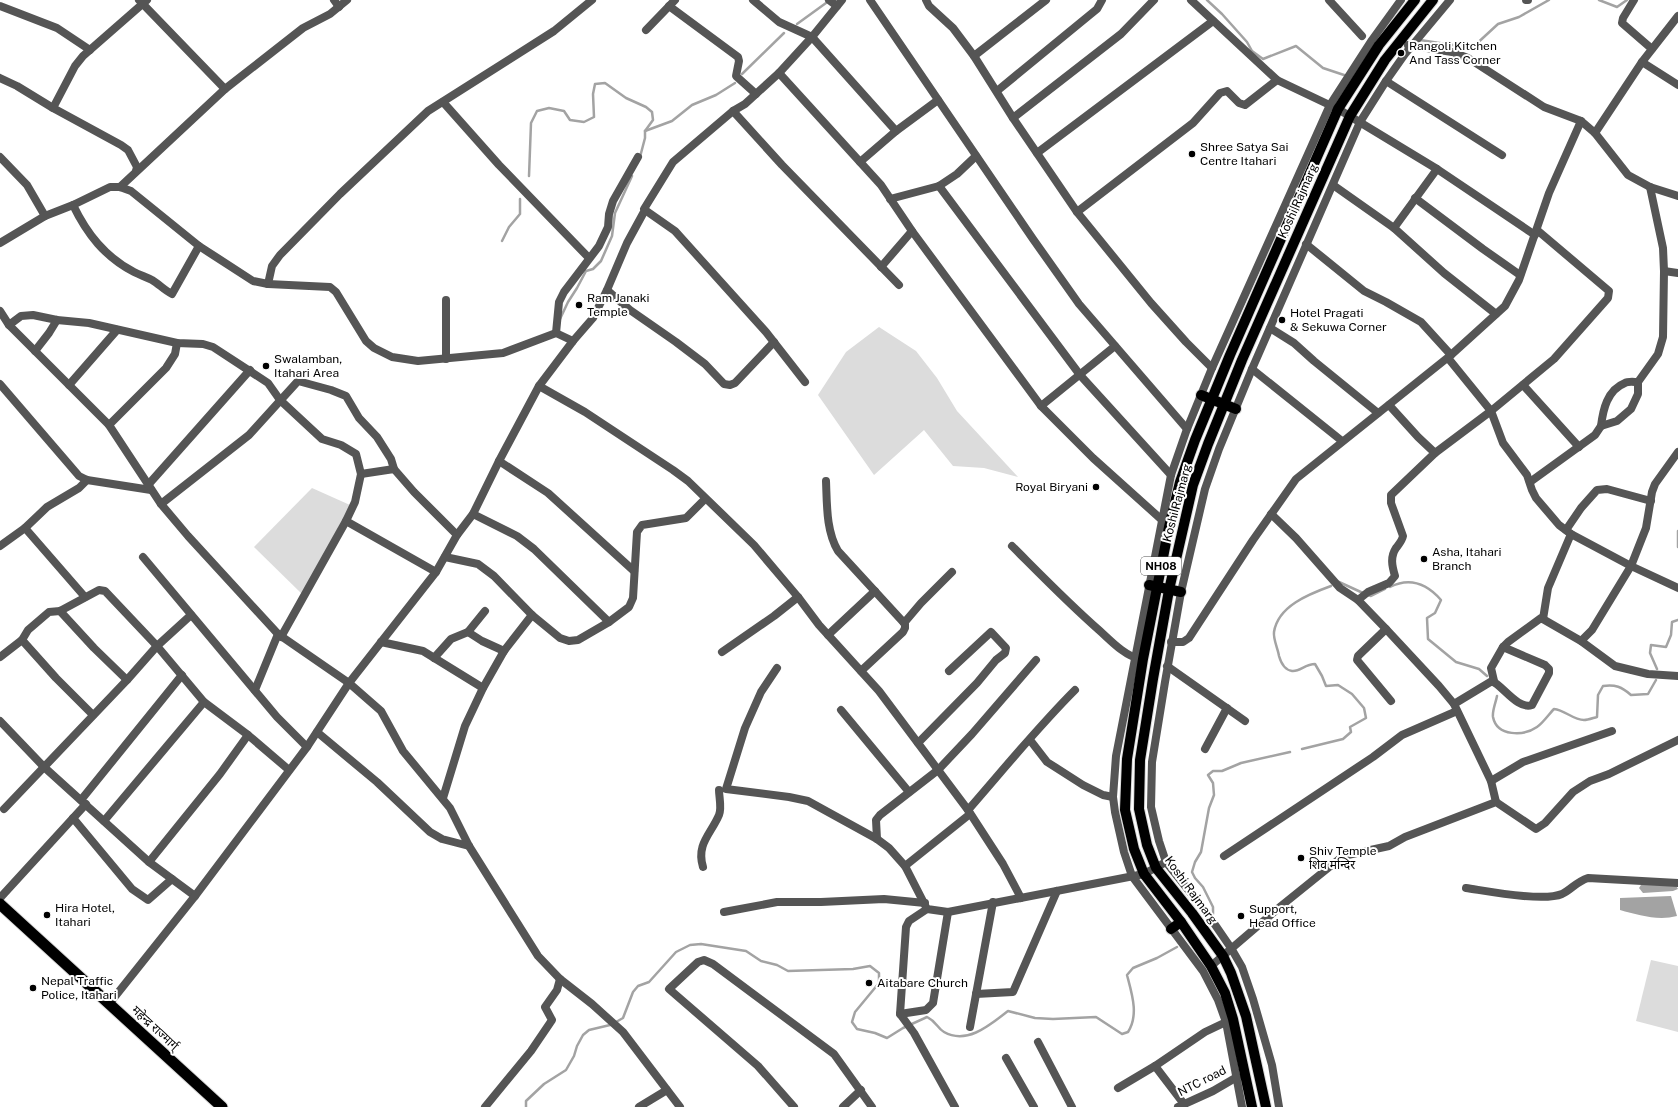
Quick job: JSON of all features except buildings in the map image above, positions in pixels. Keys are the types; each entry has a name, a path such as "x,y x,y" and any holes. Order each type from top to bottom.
{"highway":[{"name":"महेन्द्र राज्मार्ग्","path":"0,904 222,1107"}],"main road":[{"name":"Koshi Rajmarg","path":"1252,1107 1230,1007 1225,993 1211,966 1181,922 1144,874 1134,849 1125,810 1127,759 1139,658 1153,586 1180,482 1212,399 1334,107 1385,31 1415,0"},
{"name":"Koshi Rajmarg","path":"1266,1107 1246,1016 1237,987 1223,956 1192,912 1156,868 1147,845 1139,809 1140,760 1170,590 1193,486 1208,444 1224,404 1350,116 1376,74 1433,0"},
{"path":"1201,395 1236,409"},
{"path":"1153,586 1182,592"},
{"path":"1172,929 1181,922"}],"street":[{"path":"334,0 339,7"},
{"path":"120,187 225,89 304,28 330,14 347,0"},
{"path":"268,284 272,266 284,252 340,194 428,111 554,31 592,0"},
{"path":"753,0 779,22 812,37 896,131"},
{"path":"109,1004 195,896 307,747 349,683 436,572 457,535 473,514 499,460 539,386 573,340 593,318 627,243 645,210 644,208 673,162 733,111 745,104 779,73 812,37 840,3 829,0"},
{"path":"870,0 1079,304 1187,429"},
{"path":"926,0 929,6 953,28 974,56 1013,118 1077,212 1152,303 1186,342 1212,368"},
{"path":"974,56 1046,0"},
{"path":"997,91 1097,9 1102,0"},
{"path":"1013,118 1121,34 1154,0"},
{"path":"1191,0 1277,80 1334,107 1437,168 1536,233 1609,291 1610,294 1607,301 1554,359 1491,411 1435,453 1391,492 1391,503 1403,536 1393,552 1392,565 1395,576 1389,583 1363,596"},
{"path":"1329,0 1362,36"},
{"path":"1279,1107 1272,1065 1242,967 1209,916 1166,862 1159,842 1151,807 1152,762 1171,642 1205,489 1219,449 1252,369 1360,122 1386,81 1415,41 1450,0"},
{"path":"1634,0 1623,18 1622,23 1652,49"},
{"path":"53,108 75,66 142,1 225,89"},
{"path":"1153,586 1162,520 1171,476 1187,429 1212,368 1334,107 1372,40 1385,31 1397,2"},
{"path":"646,30 672,3 738,57 739,61 736,76 756,94"},
{"path":"0,6 57,28 90,50"},
{"path":"1595,133 1642,62 1678,16"},
{"path":"1037,153 1213,21"},
{"path":"1400,41 1415,41 1468,58 1544,107 1581,121 1595,133 1628,175 1637,182 1650,187 1676,192"},
{"path":"1642,62 1678,85"},
{"path":"779,73 881,185 912,231 1041,406 1093,458 1162,520"},
{"path":"0,78 17,86 53,108 121,145 128,150 137,168 136,171"},
{"path":"1077,212 1193,122 1220,93 1227,91 1239,103 1245,105 1277,80"},
{"path":"1386,81 1502,155"},
{"path":"860,162 896,131 938,100"},
{"path":"443,102 499,165 589,258"},
{"path":"733,111 899,285"},
{"path":"1171,642 1183,642 1189,638 1271,514 1296,480 1342,441 1450,356 1505,306 1520,275 1536,233 1549,192 1581,121"},
{"path":"0,156 27,185 44,216"},
{"path":"890,199 939,186 957,174 976,156"},
{"path":"556,333 559,302 564,292 599,246 608,227 609,214 613,201 638,157"},
{"path":"1394,228 1437,168"},
{"path":"1332,185 1394,228 1444,273 1496,314"},
{"path":"939,186 1080,375 1171,476"},
{"path":"0,243 44,216 73,205 110,187 120,187 131,191 199,246 253,281 268,284 330,287 336,292 366,341 374,348 392,357 418,361 503,352 556,333 573,340"},
{"path":"1530,482 1595,435 1602,426 1617,421 1631,409 1638,394 1638,382 1658,354 1663,337 1663,244 1650,187"},
{"path":"1416,198 1520,275"},
{"path":"73,205 88,233 109,256 134,272 151,279 164,290 172,294 199,246"},
{"path":"645,210 675,231 774,342 805,382"},
{"path":"881,267 912,231"},
{"path":"1306,244 1364,291 1420,322 1450,356 1491,411 1502,443 1527,475 1536,498 1559,525 1568,532 1631,566 1678,588"},
{"path":"1664,271 1678,273"},
{"path":"607,290 630,310 705,364 724,384 730,385 735,383 774,342"},
{"path":"446,300 446,359"},
{"path":"0,311 9,325 109,425 161,504 188,536 279,635 349,683 381,711 403,751 450,808 470,846 538,956 560,979 624,1032 680,1107"},
{"path":"9,325 21,316 27,314 57,320 89,323 177,343 203,344 212,347 250,370 268,383 280,400 322,439 341,445 356,454 361,474 355,502 346,521 279,635 255,690"},
{"path":"35,351 50,333 57,320"},
{"path":"1270,328 1294,343 1378,413"},
{"path":"69,385 117,330"},
{"path":"109,425 166,368 175,354 177,343"},
{"path":"1041,406 1115,346"},
{"path":"1252,369 1342,441"},
{"path":"149,487 250,370"},
{"path":"161,504 249,435 298,381 331,390 346,396 358,418 377,437 391,459 394,469 414,492 457,535"},
{"path":"1602,426 1602,413 1607,400 1614,390 1625,382 1638,382"},
{"path":"0,384 79,476 87,480 149,487"},
{"path":"1523,385 1578,447"},
{"path":"539,386 585,412 688,481 754,545 828,635 879,690 969,812 1003,864 1021,898"},
{"path":"1389,405 1413,432 1435,453"},
{"path":"1581,640 1592,630 1631,566 1646,528 1652,492 1678,452"},
{"path":"499,460 548,493 609,546 634,571"},
{"path":"361,474 394,469"},
{"path":"0,546 25,528 47,507 78,488 87,480"},
{"path":"826,481 827,512 832,538 835,545 904,623 905,628 903,632 861,670"},
{"path":"1543,619 1548,588 1568,532 1581,508 1597,490 1607,489 1651,501"},
{"path":"445,557 478,564 494,576 532,616 560,638 569,641 578,640 609,622 629,607 634,598 636,532 638,528 642,525 686,518 705,499"},
{"path":"473,514 517,536 534,549 609,622"},
{"path":"1271,514 1296,538 1340,588 1363,596 1386,629 1439,686 1456,708 1491,781 1496,802 1536,829 1545,823 1573,792 1590,781 1609,774 1678,740"},
{"path":"346,521 436,572"},
{"path":"25,528 85,597"},
{"path":"1012,546 1072,607 1116,646 1139,658 1116,756 1113,797 1124,852 1132,876 1203,971 1216,995 1226,1022 1242,1107"},
{"path":"143,557 277,717 307,747"},
{"path":"904,623 921,603 952,572"},
{"path":"0,656 22,640 28,630 49,612 60,611 99,590 105,591 182,674 204,702 248,735 289,770"},
{"path":"828,635 875,592"},
{"path":"722,652 774,616 798,597"},
{"path":"60,611 94,648 127,680"},
{"path":"434,658 451,639 468,632 485,611"},
{"path":"4,809 127,680 157,646 191,615"},
{"path":"443,798 465,726 483,688 504,651 532,616"},
{"path":"1504,646 1546,665 1549,669 1549,673 1534,702 1530,706 1526,706 1510,696 1494,681 1491,668 1504,646 1540,619 1543,619 1581,640 1615,666 1648,674 1678,676"},
{"path":"1386,629 1358,656 1357,660 1391,701"},
{"path":"468,632 482,641 504,651"},
{"path":"918,743 977,683 996,660 1005,653 1006,648 991,632 949,671"},
{"path":"22,640 56,678 93,714"},
{"path":"381,642 423,651 483,688"},
{"path":"877,839 876,820 878,817 938,770 972,734 1036,660"},
{"path":"1167,666 1244,721"},
{"path":"778,668 761,692 745,728 726,789 790,797 808,801 877,839 889,848 905,866 926,906"},
{"path":"0,898 73,818 83,802 182,674"},
{"path":"1224,856 1373,757 1402,735 1456,708 1494,681"},
{"path":"905,866 969,812 1049,717 1075,690"},
{"path":"104,822 204,702"},
{"path":"1205,749 1227,708"},
{"path":"841,710 909,792"},
{"path":"0,721 44,767 104,822 149,862 195,896"},
{"path":"1491,781 1522,762 1612,731"},
{"path":"317,732 377,782 430,832 442,839 470,846"},
{"path":"149,862 220,774 248,735"},
{"path":"1030,740 1047,762 1083,785 1103,795 1113,797"},
{"path":"703,867 700,857 704,841 720,813 719,790"},
{"path":"1211,966 1343,856 1390,846 1405,837 1496,802"},
{"path":"73,818 132,889 148,900 172,879"},
{"path":"724,912 777,902 821,902 884,899 926,906 948,912 993,902 1144,874 1166,862"},
{"path":"1466,888 1540,897 1562,894 1578,881 1588,878 1678,883"},
{"path":"976,994 1013,992 1057,891"},
{"path":"970,1027 993,902"},
{"path":"926,906 909,921 906,927 902,1017 914,1033 955,1107"},
{"path":"902,1017 926,1010 933,1003 948,912"},
{"path":"794,1107 758,1066 669,989 698,962 704,960 713,964 834,1054 872,1107"},
{"path":"485,1107 531,1052 552,1020 545,1007 557,990 560,979"},
{"path":"1118,1088 1155,1066 1205,1032 1226,1022"},
{"path":"1038,1042 1072,1107"},
{"path":"1006,1058 1034,1107"},
{"path":"1155,1066 1181,1106"},
{"name":"NTC road","path":"1181,1106 1213,1091 1237,1077"},
{"path":"639,1107 667,1090"},
{"path":"842,1107 861,1090"}],"shaded area":[{"path":"879,327 916,351 937,378 957,411 1018,477 984,468 953,466 924,430 874,475 818,395 846,352"},
{"path":"312,488 350,505 303,595 254,547"},
{"path":"1643,882 1675,884 1678,889 1673,891 1643,893 1639,888"},
{"path":"1671,896 1677,916 1655,918 1620,910 1620,898"},
{"path":"1651,960 1678,966 1678,1032 1636,1021"}],"waterway":[{"path":"1207,0 1222,14 1247,42 1252,51 1263,59 1296,46 1323,68 1347,76"},
{"path":"1420,40 1472,48 1498,24 1519,17 1549,0"},
{"path":"1599,0 1617,7 1627,0"},
{"path":"797,24 826,3"},
{"path":"742,74 784,33"},
{"path":"529,176 531,123 537,111 549,108 564,111 570,120 584,122 594,117 593,94 595,84 605,83 626,98 646,107 652,112 653,120 645,131 645,138 640,157"},
{"path":"645,131 672,121 692,105 716,95 735,83"},
{"path":"560,319 586,271 593,269 601,261 612,236 615,213 632,176"},
{"path":"502,241 509,227 520,214 520,199"},
{"path":"1678,531 1678,547"},
{"path":"1339,582 1363,593"},
{"path":"1390,587 1397,584 1411,582 1424,586 1436,594 1441,600 1435,613 1427,618 1428,639 1456,662 1479,669 1487,676"},
{"path":"1302,749 1343,739 1351,732 1350,727 1366,718 1364,708 1352,694 1338,685 1326,686 1315,664 1308,665 1295,671 1285,668 1280,659 1275,641 1274,632 1277,623 1288,608 1304,597 1331,586"},
{"path":"1368,595 1371,596 1385,589"},
{"path":"1657,669 1650,653 1651,645 1666,647 1671,635 1672,622 1678,620"},
{"path":"1497,696 1493,715 1496,724 1505,731 1518,733 1532,730 1537,727 1554,709 1562,711 1580,720 1587,720 1597,717 1598,695 1603,686 1611,685 1618,687 1631,695 1648,694 1656,680"},
{"path":"1213,914 1213,907 1203,887 1192,872 1195,862 1201,852 1209,808 1214,795 1213,783 1208,775 1213,771 1222,771 1241,763 1290,752"},
{"path":"616,1022 623,1018 633,992 638,986 649,982 676,952 690,945 701,944 746,951 761,961 777,965 788,971 853,969 870,966 879,973 879,983 855,1012 852,1022 857,1029 875,1033 887,1038 903,1028 927,1017 944,1032 961,1036 970,1035 994,1022 1008,1011 1035,1018 1053,1019 1096,1017 1122,1034 1128,1032 1134,1012 1134,1004 1127,975 1133,968 1157,958 1177,947"},
{"path":"526,1107 526,1101 544,1084 566,1070 583,1035 589,1030 610,1025"}],"place":[{"name":"Rangoli Kitchen And Tass Corner","path":"1401,53"},
{"name":"Shree Satya Sai Centre Itahari","path":"1192,154"},
{"name":"Ram Janaki Temple","path":"579,305"},
{"name":"Hotel Pragati & Sekuwa Corner","path":"1282,320"},
{"name":"Swalamban, Itahari Area","path":"266,366"},
{"name":"Royal Biryani","path":"1096,487"},
{"name":"Asha, Itahari Branch","path":"1424,559"},
{"name":"Shiv Temple शिव मन्दिर","path":"1301,858"},
{"name":"Hira Hotel, Itahari","path":"47,915"},
{"name":"Support, Head Office","path":"1241,916"},
{"name":"Aitabare Church","path":"869,983"},
{"name":"Nepal Traffic Police, Itahari","path":"33,988"}]}
